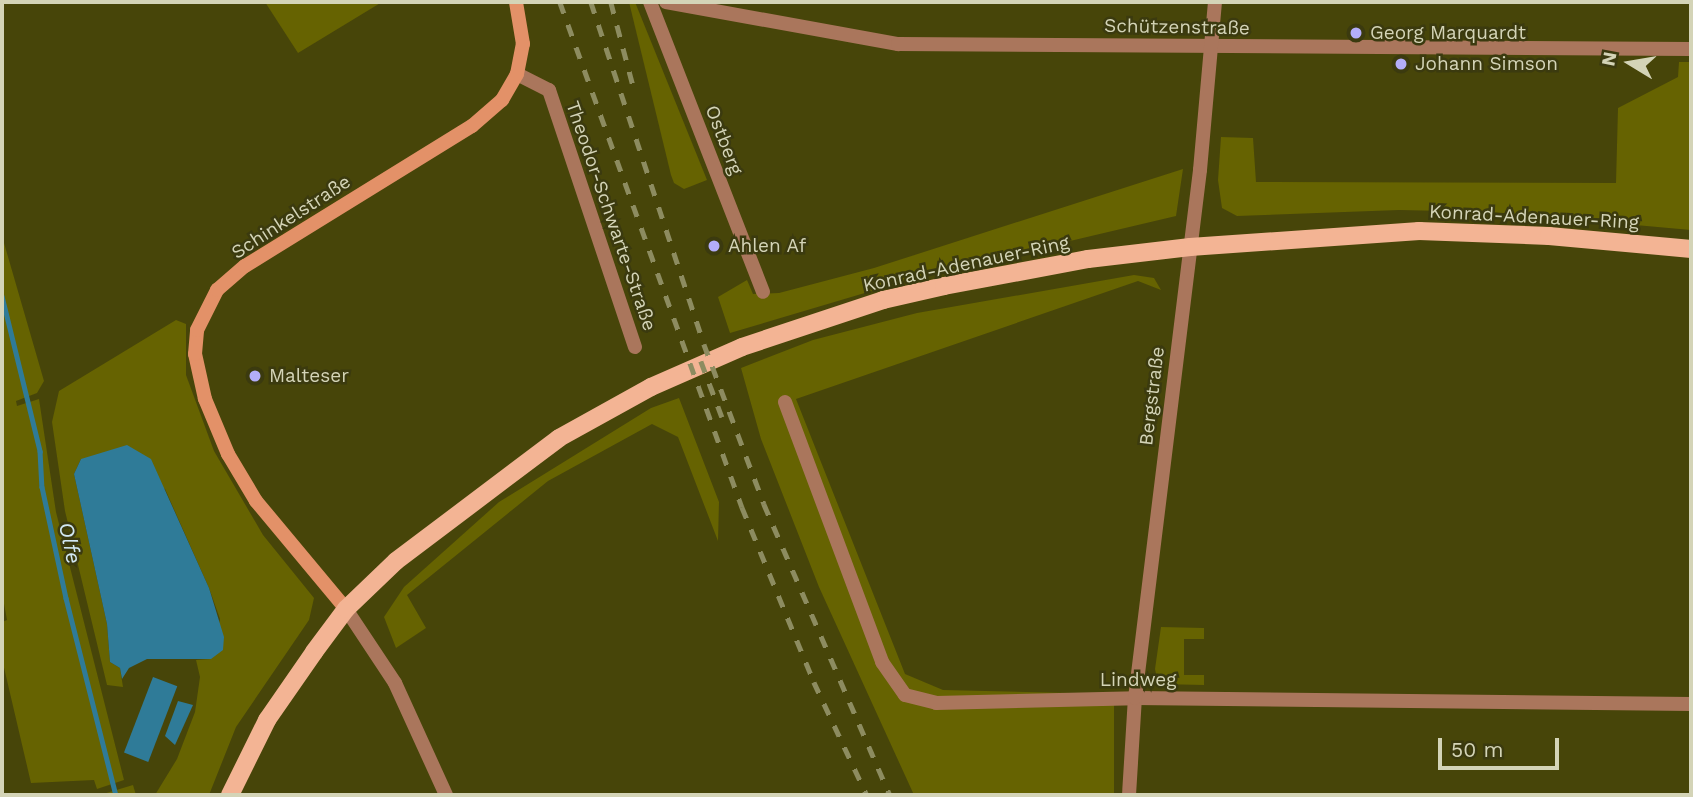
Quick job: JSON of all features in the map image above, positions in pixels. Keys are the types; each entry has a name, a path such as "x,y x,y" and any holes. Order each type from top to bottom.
{"main road":[{"name":"Konrad-Adenauer-Ring","path":"230,795 267,720 346,609 454,513 541,449 614,406 742,347 883,300 944,286 1088,259 1190,247 1419,231 1561,237 1691,249"}],"street":[{"name":"Schinkelstraße","path":"346,609 256,500 228,454 205,399 195,354 197,330 217,290 245,267 472,125 502,100 517,74 523,44 516,2"},
{"name":"Ostberg","path":"653,2 763,292"},
{"name":"Schützenstraße","path":"666,2 898,44 1691,49"},
{"name":"Bergstraße","path":"1129,795 1135,698 1190,247 1215,2"},
{"name":"Theodor-Schwarte-Straße","path":"517,74 549,90 635,347"},
{"name":"Lindweg","path":"785,402 882,662 905,695 936,703 1135,698 1691,704"},
{"path":"346,609 396,683 446,795"}],"shaded area":[{"path":"265,2 382,2 298,53"},
{"path":"629,2 635,2 707,180 684,189 674,183 671,175"},
{"path":"1679,62 1691,62 1691,230 1492,212 1399,210 1237,216 1222,208 1218,180 1221,137 1253,138 1256,182 1616,183 1618,108 1678,77"},
{"path":"1183,169 1176,216 922,276 730,333 718,297 747,280 753,294 779,293 874,268"},
{"path":"2,236 44,381 37,393 16,401 17,406 39,399 56,512 124,780 97,789 94,780 31,783 2,659 2,622 7,620 2,593"},
{"path":"1134,275 1154,278 1161,290 1138,281 796,399 905,674 943,690 1114,694 1114,795 914,795 819,587 761,439 741,368 813,340 917,313"},
{"path":"176,320 186,324 186,375 214,451 263,535 314,598 309,620 236,727 209,795 155,795 177,759 195,712 200,677 196,660 211,659 220,619 209,588 165,489 81,459 74,474 107,624 110,662 120,668 123,687 107,685 65,511 52,422 59,391"},
{"path":"679,398 719,502 718,541 678,437 652,424 548,481 407,595 426,628 396,648 384,617 404,587 499,502 651,408"},
{"path":"1161,627 1204,628 1204,639 1184,639 1184,675 1204,675 1204,685 1158,684 1155,669"},
{"path":"133,785 136,795 102,795 103,794"}],"water":[{"path":"127,445 151,459 209,588 224,637 223,650 211,659 147,659 129,668 122,679 120,668 110,662 107,624 74,474 81,459"},
{"path":"153,677 177,686 148,762 124,753"},
{"path":"178,701 193,705 175,745 165,736"}],"waterway":[{"name":"Olfe","path":"2,296 40,451 42,487 66,598 116,795"}],"railway":[{"path":"560,2 742,507 814,682 867,795"},
{"path":"591,2 704,344 764,504 890,795"},
{"path":"611,2 633,85"},
{"path":"701,361 722,417"}],"place":[{"name":"Georg Marquardt","path":"1356,33"},
{"name":"Johann Simson","path":"1401,64"},
{"name":"Ahlen Af","path":"714,246"},
{"name":"Malteser","path":"255,376"}]}
